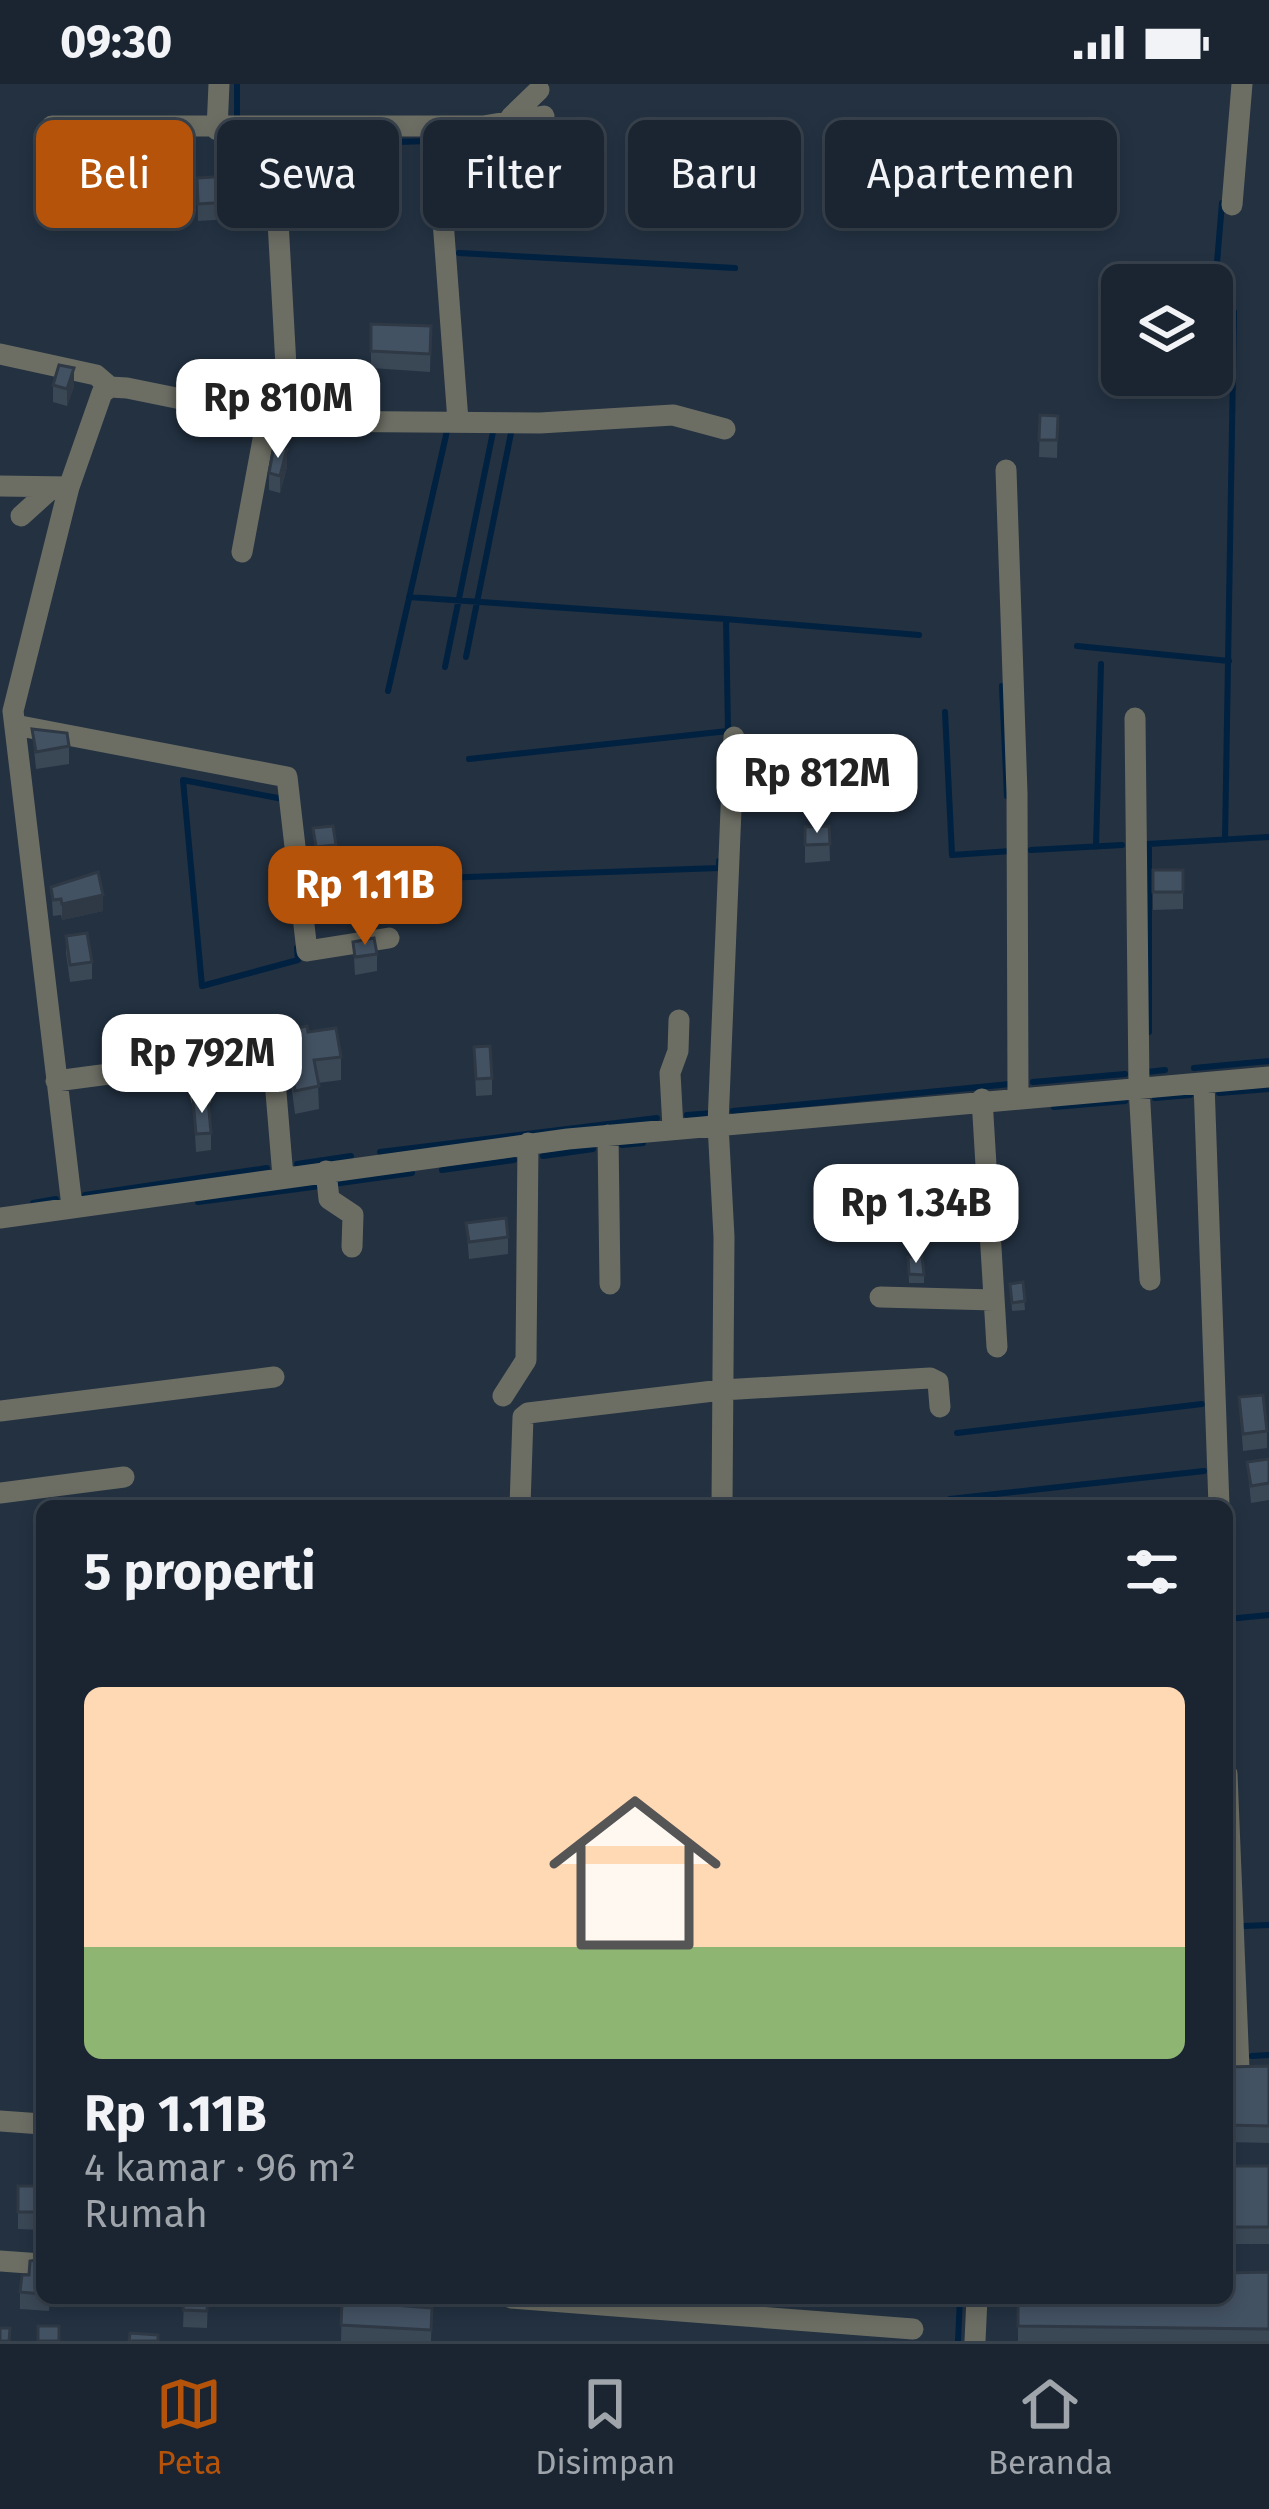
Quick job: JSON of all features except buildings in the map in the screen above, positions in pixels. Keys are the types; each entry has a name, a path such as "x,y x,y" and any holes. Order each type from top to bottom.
{"street":[{"path":"217,120 219,84"},
{"path":"1232,205 1242,84"},
{"path":"509,120 539,90"},
{"path":"519,120 544,116"},
{"path":"193,130 217,130"},
{"path":"242,552 278,419 274,228"},
{"path":"444,228 458,421"},
{"path":"0,354 96,375 110,387 278,419 589,422 673,415 725,429"},
{"path":"72,1206 11,737 16,692 61,487 95,405 110,387"},
{"path":"1006,470 1018,1097"},
{"path":"0,486 61,487"},
{"path":"21,516 61,487"},
{"path":"1135,718 1139,1088 1150,1280"},
{"path":"11,737 287,777 307,951 389,938"},
{"path":"722,1500 724,1238 718,1124 734,737"},
{"path":"673,1128 670,1073 678,1051 679,1020"},
{"path":"272,1057 283,1177"},
{"path":"56,1081 185,1064 200,1075 202,1098"},
{"path":"0,1218 528,1143 1269,1076"},
{"path":"1204,1083 1219,1500"},
{"path":"982,1100 997,1347"},
{"path":"608,1135 610,1284"},
{"path":"503,1396 526,1360 528,1143"},
{"path":"326,1171 329,1198 353,1215 352,1247"},
{"path":"880,1297 994,1300"},
{"path":"0,1411 274,1377"},
{"path":"520,1500 523,1417 528,1413 722,1390 930,1378 938,1382 940,1407"},
{"path":"0,1493 124,1478"},
{"path":"1233,2069 1269,2068"},
{"path":"0,2122 36,2124"},
{"path":"0,2260 36,2263"},
{"path":"589,2304 913,2329"},
{"path":"975,2341 977,2304"}],"waterway":[{"path":"237,84 237,116"},
{"path":"399,142 423,141"},
{"path":"1222,203 1213,310 1234,312 1225,840"},
{"path":"459,253 735,268"},
{"path":"388,691 447,431"},
{"path":"445,667 493,432"},
{"path":"466,657 511,433"},
{"path":"409,597 726,619 728,731 469,759"},
{"path":"726,619 919,635"},
{"path":"1077,646 1229,661"},
{"path":"1096,847 1101,664"},
{"path":"1002,686 1007,796"},
{"path":"945,712 952,855 1011,851"},
{"path":"283,799 183,780 202,986 298,960 297,948"},
{"path":"1147,844 1269,837"},
{"path":"1149,844 1149,1032"},
{"path":"1031,850 1122,845"},
{"path":"385,880 719,868 719,861"},
{"path":"1194,1068 1269,1061"},
{"path":"1147,1072 1165,1070"},
{"path":"1033,1082 1125,1074"},
{"path":"733,1111 1010,1084"},
{"path":"1219,1093 1269,1089"},
{"path":"1155,1098 1190,1095"},
{"path":"1054,1107 1125,1101"},
{"path":"687,1115 713,1113"},
{"path":"380,1152 657,1118"},
{"path":"622,1145 643,1143"},
{"path":"543,1156 593,1149"},
{"path":"297,1164 351,1156"},
{"path":"442,1170 514,1160"},
{"path":"85,1195 267,1168"},
{"path":"333,1184 412,1173"},
{"path":"198,1202 320,1186"},
{"path":"33,1203 56,1199"},
{"path":"957,1433 1202,1404"},
{"path":"950,1499 1204,1471"},
{"path":"1233,1619 1269,1615"},
{"path":"1244,1926 1269,1925"},
{"path":"1252,2056 1269,2055"},
{"path":"958,2341 960,2304"}]}
